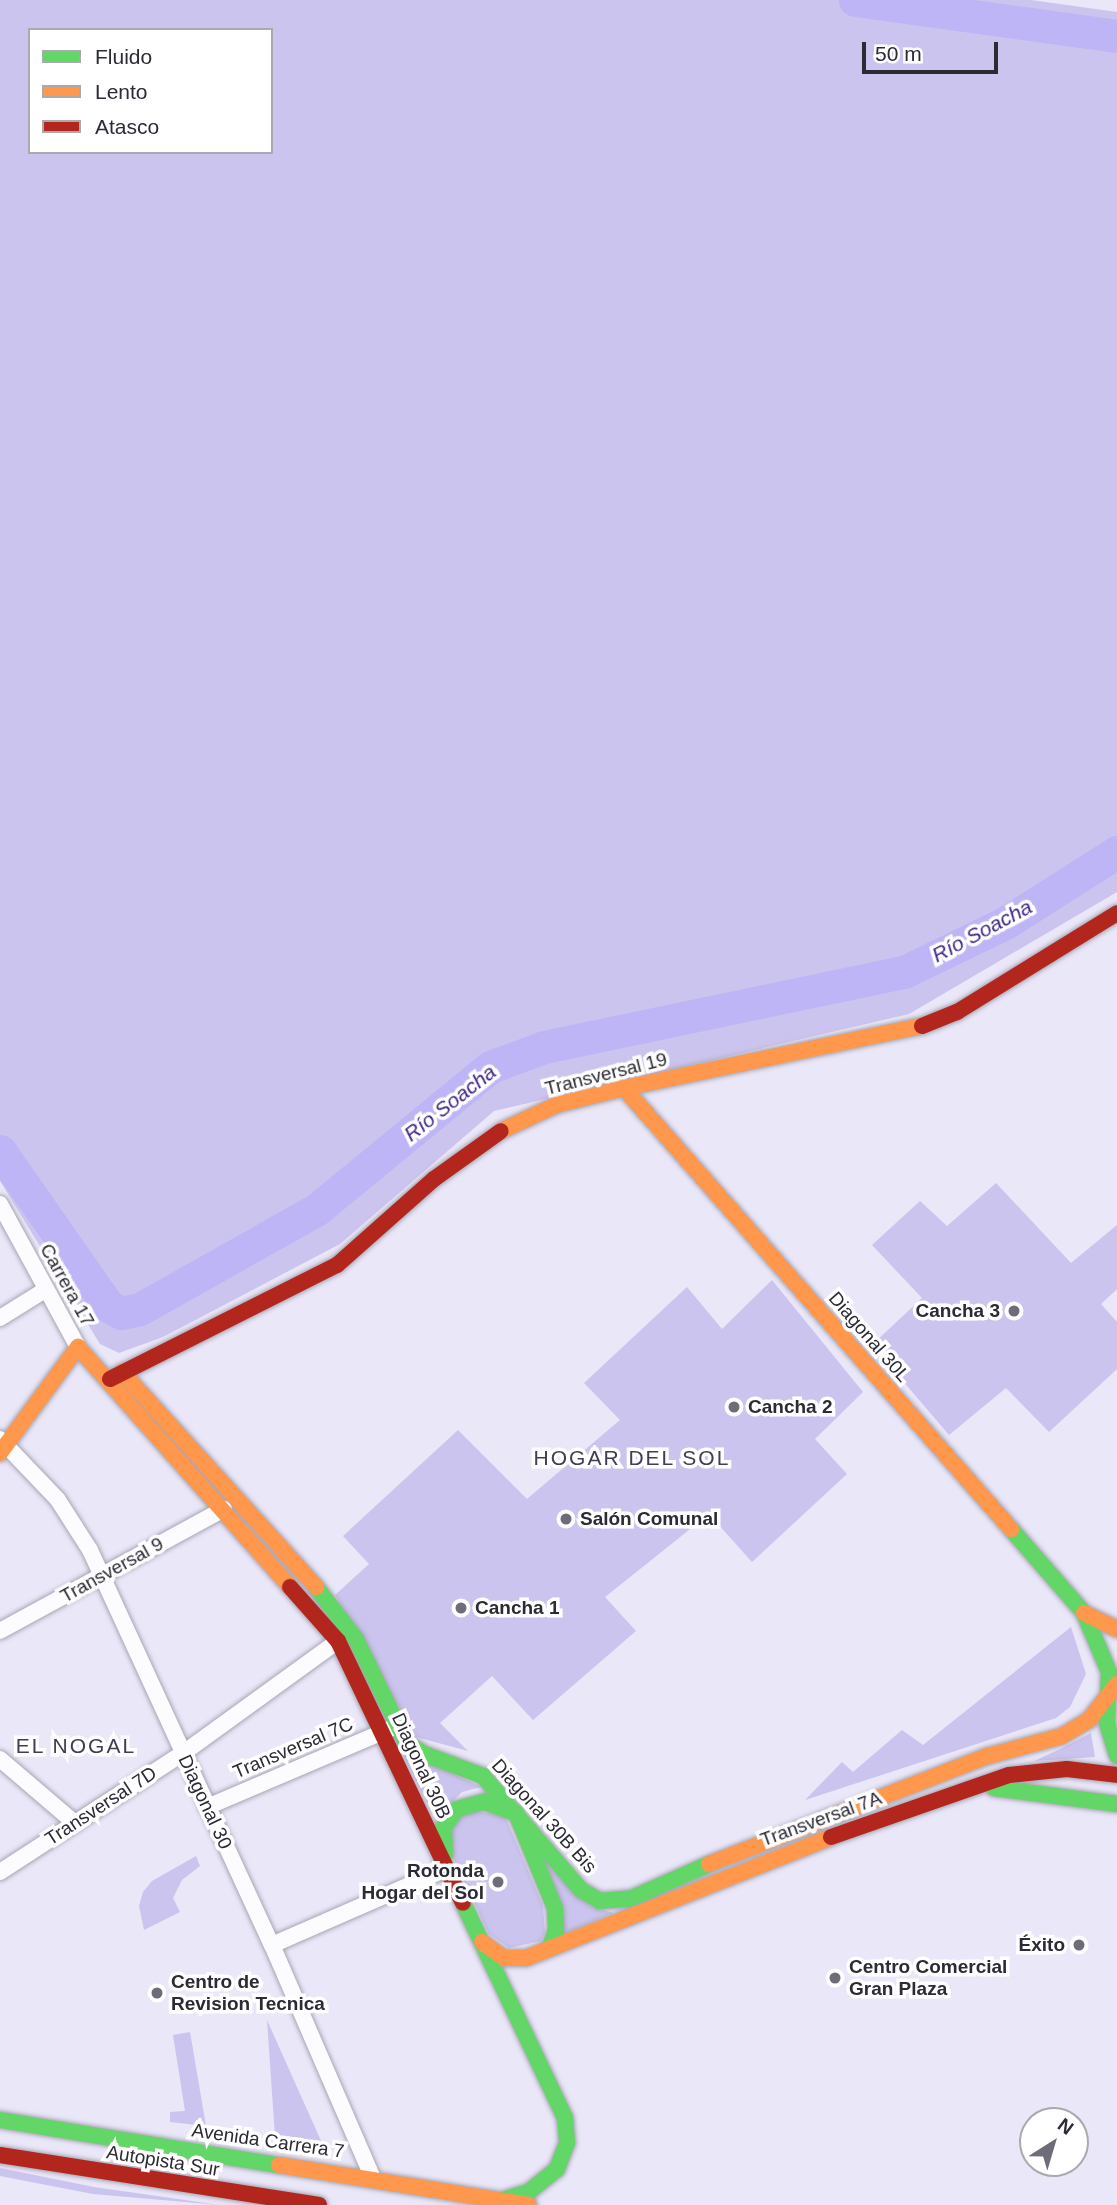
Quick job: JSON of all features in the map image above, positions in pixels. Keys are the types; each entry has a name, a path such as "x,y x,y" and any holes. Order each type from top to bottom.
{"main road":[{"name":"Transversal 19","path":"107,1380 337,1265 434,1179 507,1126 556,1105 624,1088 916,1028 957,1012 1117,913"},
{"name":"Diagonal 30L","path":"624,1088 1084,1613"},
{"path":"2,1446 78,1347"},
{"name":"Carrera 17","path":"78,1347 107,1380"},
{"name":"Diagonal 30B","path":"122,1372 331,1604 356,1639 389,1730 446,1869 568,2131 563,2155 550,2178 529,2192 502,2200"},
{"name":"Diagonal 30B","path":"107,1380 224,1509 338,1642 389,1730"},
{"path":"1084,1613 1117,1629"},
{"path":"1084,1613 1109,1672 1113,1691 1107,1723 1117,1755"},
{"name":"Transversal 7A","path":"588,1896 615,1902 632,1898 791,1829 988,1756 1062,1736 1089,1720 1113,1691"},
{"name":"Diagonal 30B Bis","path":"389,1730 415,1749 475,1770 588,1896"},
{"name":"Transversal 7A","path":"549,1949 775,1857 966,1789 1035,1771 1068,1769 1117,1775"},
{"path":"966,1789 1030,1789 1117,1804"},
{"path":"446,1869 444,1827 457,1809 484,1801 516,1813 555,1908 556,1930 549,1949 516,1960 496,1953 480,1941"},
{"name":"Avenida Carrera 7","path":"0,2120 529,2205"},
{"name":"Autopista Sur","path":"0,2155 319,2205"}],"street":[{"name":"Carrera 17","path":"0,1204 78,1347"},
{"path":"0,1318 45,1290"},
{"name":"Diagonal 30","path":"2,1446 58,1500 101,1576 272,1945 373,2178"},
{"name":"Transversal 9","path":"0,1631 224,1509"},
{"name":"Transversal 7D","path":"0,1872 182,1754 338,1642"},
{"name":"Transversal 7C","path":"207,1808 389,1730"},
{"path":"3,1766 75,1823"},
{"path":"272,1945 446,1869"}],"shaded area":[{"path":"0,0 1031,0 1117,12 1117,892 909,1014 494,1111 340,1244 163,1337 119,1353 100,1344 0,1181"},
{"path":"996,1183 1071,1263 1117,1225 1117,1289 1101,1304 1117,1322 1117,1369 1049,1432 1006,1388 949,1435 872,1345 922,1298 872,1245 920,1201 947,1226"},
{"path":"772,1280 863,1392 815,1439 847,1474 752,1562 709,1514 605,1597 636,1631 533,1720 492,1676 440,1723 468,1751 416,1737 335,1595 369,1564 343,1536 458,1430 527,1499 620,1420 584,1383 687,1287 722,1329"},
{"path":"1071,1627 1086,1674 1070,1707 1056,1718 805,1800 842,1762 853,1772 902,1730 923,1745"},
{"path":"1091,1733 1095,1757 1034,1761 1060,1749"},
{"path":"400,1749 481,1787 462,1792 435,1819"},
{"path":"468,1810 505,1816 543,1906 545,1932 541,1941 509,1948 489,1934 451,1853 451,1829"},
{"path":"196,1856 200,1866 182,1880 173,1898 180,1912 144,1930 139,1906 143,1892 152,1881"},
{"path":"546,1864 590,1906 614,1913 564,1934"},
{"path":"267,2020 322,2143 275,2136"},
{"path":"190,2032 206,2126 170,2122 170,2112 185,2111 173,2035"},
{"path":"0,2168 94,2187 220,2205 93,2194 0,2176"}],"waterway":[{"name":"Río Soacha","path":"855,0 1117,36"},
{"name":"Río Soacha","path":"0,1151 108,1306 121,1313 140,1309 316,1210 490,1067 544,1047 904,972 1005,923 1117,852"}],"traffic: fast":[{"path":"1011,1529 1084,1613 1109,1672 1107,1723 1117,1755"},
{"path":"316,1587 356,1639 406,1742 424,1754 483,1776 581,1890 600,1901 632,1898 709,1864"},
{"path":"994,1788 1117,1804"},
{"path":"445,1855 444,1827 457,1809 484,1802 516,1813 555,1908 556,1930 549,1949"},
{"path":"463,1903 565,2118 567,2143 557,2169 529,2192 502,2200"},
{"path":"0,2120 279,2165"}],"traffic: slow":[{"path":"501,1131 556,1105 624,1088 922,1026"},
{"path":"624,1088 1011,1529"},
{"path":"0,1453 78,1347 290,1587"},
{"path":"122,1372 316,1587"},
{"path":"1084,1613 1117,1629"},
{"path":"709,1864 988,1756 1062,1736 1089,1720 1117,1684"},
{"path":"482,1942 504,1958 526,1958 831,1837"},
{"path":"279,2165 529,2205"}],"traffic: jam":[{"path":"922,1026 957,1012 1117,913"},
{"path":"110,1379 337,1265 434,1179 501,1131"},
{"path":"290,1587 338,1641 463,1903"},
{"path":"831,1837 1009,1775 1067,1769 1117,1775"},
{"path":"0,2155 319,2205"}],"place":[{"name":"Cancha 3","path":"1014,1311"},
{"name":"Cancha 2","path":"734,1407"},
{"name":"Salón Comunal","path":"566,1519"},
{"name":"Cancha 1","path":"461,1608"},
{"name":"Rotonda Hogar del Sol","path":"498,1882"},
{"name":"Éxito","path":"1079,1945"},
{"name":"Centro Comercial Gran Plaza","path":"835,1978"},
{"name":"Centro de Revision Tecnica","path":"157,1993"}],"district":[{"name":"HOGAR DEL SOL","path":"632,1458"},
{"name":"EL NOGAL","path":"76,1746"}]}
